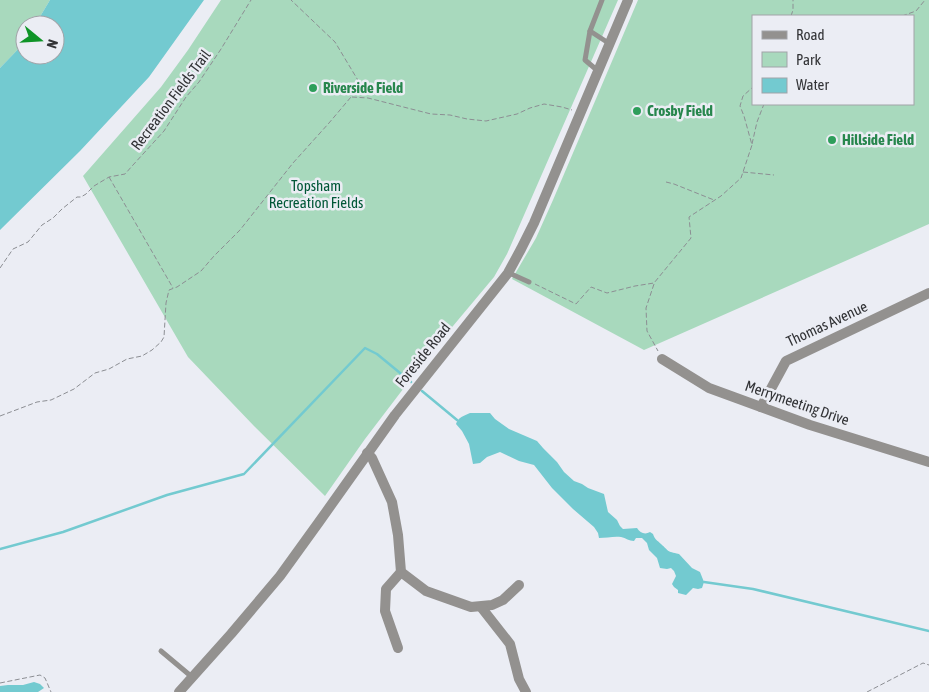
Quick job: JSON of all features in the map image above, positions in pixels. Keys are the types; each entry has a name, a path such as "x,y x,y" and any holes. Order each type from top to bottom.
{"street":[{"name":"Foreside Road","path":"179,692 280,576 406,401 508,273 534,223 628,0"},
{"name":"Thomas Avenue","path":"762,407 786,361 929,293"},
{"name":"Merrymeeting Drive","path":"662,359 709,388 810,425 929,462"},
{"path":"367,453 372,458 392,502 398,535 401,572 386,589 385,611 398,648"},
{"path":"401,572 426,591 470,607 492,605 503,600 518,585"},
{"path":"481,607 510,644 519,679 526,692"}],"lane":[{"path":"598,71 585,60 590,31 602,0"},
{"path":"590,31 610,44"},
{"path":"508,273 529,282"},
{"path":"160,650 192,677"}],"path":[{"name":"Recreation Fields Trail","path":"0,268 13,249 28,242 42,225 77,197 86,194 94,186 109,177 125,174 164,131 221,49 250,0"},
{"path":"0,416 37,402 56,398 74,389 95,373 110,370 127,359 142,356 161,342 164,337 166,302 169,290 201,271 240,230 293,163 330,123 357,89 360,82 335,42 292,0"},
{"path":"791,15 793,0"},
{"path":"905,15 916,11 924,0"},
{"path":"752,88 743,96 740,106 752,145"},
{"path":"351,97 368,98 431,114 486,121 517,114 544,104 562,106 575,111"},
{"path":"662,359 647,331 646,308 654,283 691,238 689,217 741,178 764,105"},
{"path":"743,172 774,175"},
{"path":"109,177 173,289"},
{"path":"666,182 714,200"},
{"path":"529,282 576,304 591,287 607,293 654,283"},
{"path":"866,692 923,663 929,665"},
{"path":"0,683 40,676 45,678 51,692"}],"green space":[{"path":"0,0 50,0 41,15 15,15 15,52 0,68"},
{"name":"Topsham Recreation Fields","path":"221,0 618,0 507,254 494,277 413,376 325,496 188,357 83,176 161,87"},
{"path":"638,0 929,0 929,224 644,350 512,279 536,238"}],"water":[{"path":"50,0 204,0 149,77 80,151 0,230 0,68 15,52 15,65 65,65 65,15 41,15"},
{"path":"470,413 490,413 509,429 537,441 574,481 604,494 608,512 623,529 637,528 643,533 650,532 667,550 679,554 692,568 700,572 704,582 702,588 693,588 686,595 678,593 678,590 672,584 676,576 674,571 671,568 660,568 657,558 649,550 647,543 642,538 636,538 634,541 631,541 623,537 599,538 594,527 552,488 534,465 519,461 500,452 487,457 480,463 473,464 469,444 456,424 460,418"},
{"path":"34,682 44,688 38,692 0,692 0,686 23,685"}],"waterway":[{"path":"0,549 63,532 167,495 244,474 365,348 377,354 411,382"},
{"path":"422,391 457,420"},
{"path":"704,582 753,589 929,631"}],"place":[{"name":"Riverside Field","path":"313,88"},
{"name":"Crosby Field","path":"637,111"},
{"name":"Hillside Field","path":"832,140"}]}
